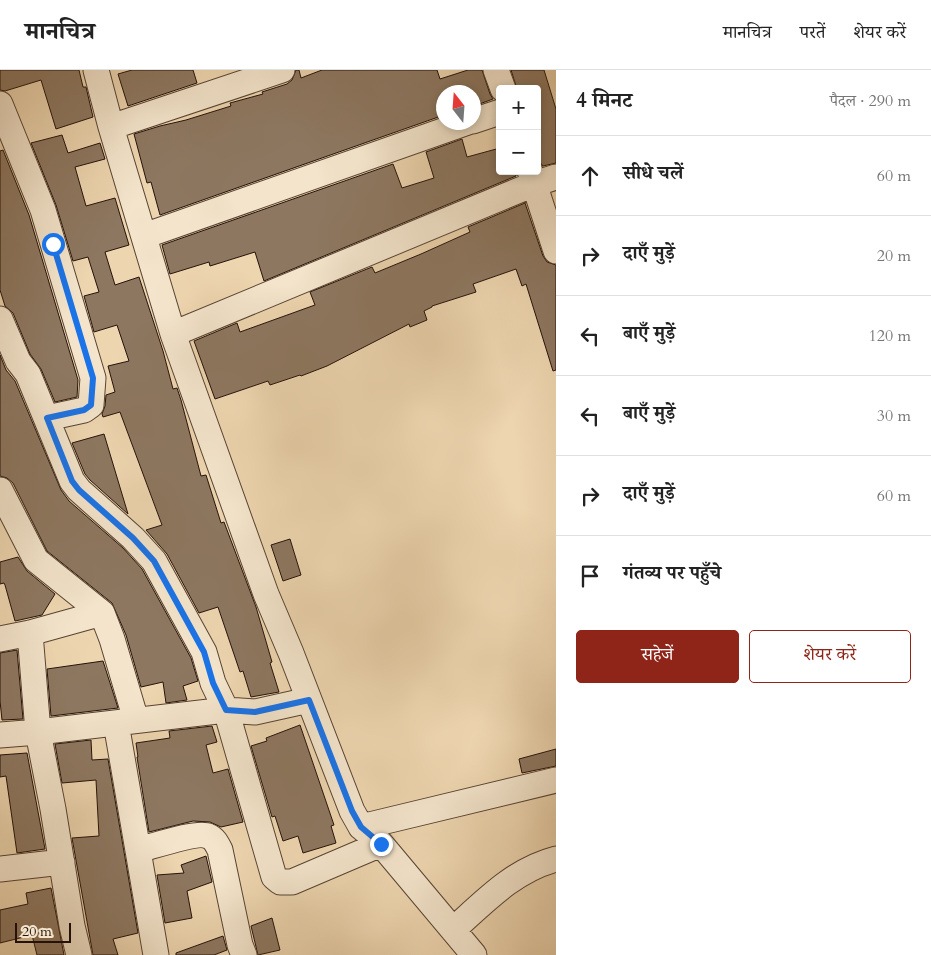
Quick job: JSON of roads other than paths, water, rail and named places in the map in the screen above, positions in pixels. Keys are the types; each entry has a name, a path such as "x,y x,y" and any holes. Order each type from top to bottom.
{"street":[{"path":"96,70 111,127 173,334 266,594 291,653 338,777 361,827 381,844 474,955"},
{"path":"111,127 282,70"},
{"path":"496,70 501,85"},
{"path":"0,104 42,210 93,378 91,405 84,410 47,418"},
{"path":"481,119 496,113"},
{"path":"144,236 445,130"},
{"path":"173,334 540,178 556,251"},
{"path":"0,319 18,362 28,374 72,481 79,490 133,538 154,561 204,652 213,683 226,710 274,877 280,882 292,882 381,844"},
{"path":"0,490 9,528 36,560 102,613 112,639 126,721 138,850 156,955"},
{"path":"0,639 30,633 102,613"},
{"path":"30,633 38,732 72,926 79,955"},
{"path":"0,735 226,710 255,712 309,700"},
{"path":"361,827 556,780"},
{"path":"138,850 198,834 208,836 215,841 220,850 240,945 244,955"},
{"path":"454,930 496,890 534,866 556,859"},
{"path":"0,868 62,862"}]}
